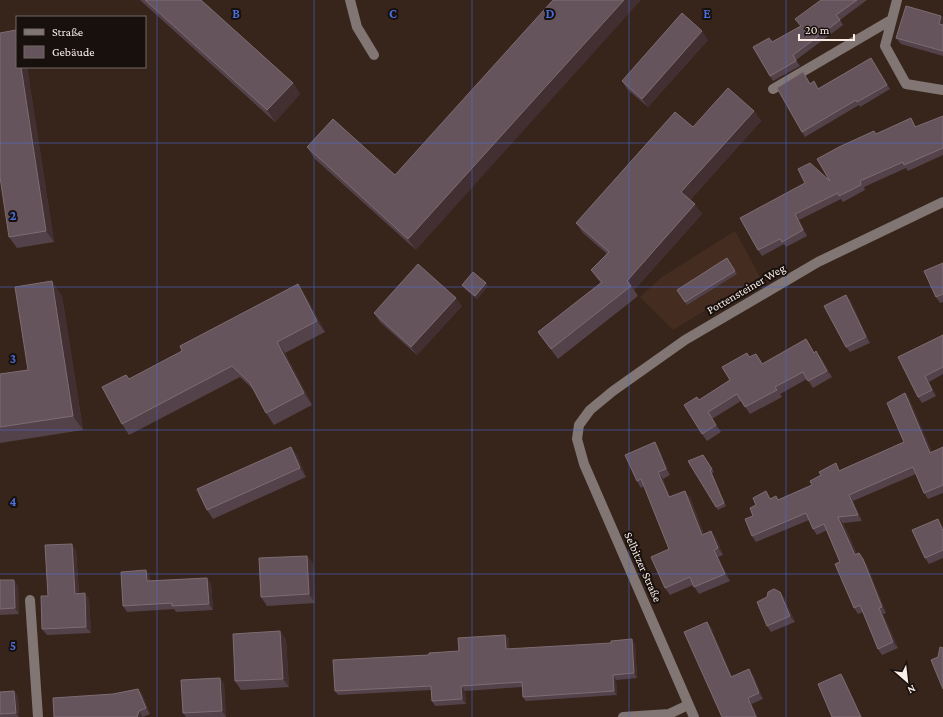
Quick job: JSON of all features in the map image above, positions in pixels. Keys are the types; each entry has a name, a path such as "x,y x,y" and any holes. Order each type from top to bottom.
{"street":[{"path":"350,0 357,27 374,56"},
{"path":"897,0 885,46 906,84 943,90"},
{"path":"773,89 891,20"},
{"name":"Pottensteiner Weg","path":"579,425 590,410 612,391 685,340 818,262 943,202"},
{"name":"Selbitzer Straße","path":"579,425 577,439 584,464 694,717"},
{"path":"30,600 38,717"},
{"path":"623,717 669,714 688,705"}],"shaded area":[{"path":"735,231 760,277 673,330 640,297 662,277"}],"building":[{"path":"145,0 201,0 293,83 267,110"},
{"path":"553,0 624,0 408,239 307,147 333,119 395,175"},
{"path":"821,0 857,0 836,15 840,20 793,55 796,61 770,76 753,47 769,38 772,42 801,26 795,19"},
{"path":"906,6 941,16 939,24 943,25 943,51 896,38"},
{"path":"682,13 702,31 642,99 622,81"},
{"path":"16,30 16,68 21,68 46,231 9,237 0,177 0,33"},
{"path":"871,58 887,85 857,102 856,100 802,132 777,88 803,72 810,84 814,81 818,89"},
{"path":"728,88 754,111 681,192 695,204 627,281 631,286 551,349 538,332 602,282 591,270 609,252 576,223 675,112 693,127"},
{"path":"943,116 943,148 904,165 903,162 860,181 861,185 839,196 838,193 795,214 803,230 782,242 780,239 758,250 740,218 805,183 798,169 810,163 830,181 817,159 874,131 876,134 911,118 915,127"},
{"path":"727,258 735,271 685,302 677,290"},
{"path":"943,263 943,294 936,297 924,271"},
{"path":"418,264 456,298 411,347 374,313"},
{"path":"473,272 486,283 475,296 462,285"},
{"path":"52,281 73,416 0,427 0,374 28,370 15,287"},
{"path":"298,284 317,321 277,342 304,393 266,413 250,383 232,366 122,424 102,387 126,375 129,379 182,351 180,346"},
{"path":"846,295 866,337 846,347 824,306"},
{"path":"943,335 943,367 925,376 932,390 918,397 898,357"},
{"path":"806,339 814,353 816,351 827,371 808,381 803,372 775,387 777,390 745,407 737,394 708,412 716,425 702,434 684,405 697,397 699,400 730,380 722,367 747,353 749,357 756,354 762,364"},
{"path":"905,393 930,453 943,447 943,485 924,493 913,467 849,495 858,515 838,517 855,555 859,553 863,559 882,607 879,608 893,642 878,649 860,605 854,608 835,564 840,562 824,524 813,529 806,513 752,536 745,519 753,516 750,508 756,505 753,498 766,491 770,499 776,496 778,500 812,485 810,481 821,475 819,472 836,463 839,471 904,442 887,403"},
{"path":"655,442 666,469 658,472 669,497 685,491 702,535 711,531 718,548 714,550 725,574 694,587 690,577 665,588 651,557 669,549 641,479 637,481 625,455"},
{"path":"291,447 300,468 207,510 197,489"},
{"path":"703,455 712,469 710,470 724,503 716,507 688,461"},
{"path":"938,519 943,531 943,550 925,558 912,530"},
{"path":"72,544 75,594 85,593 86,627 42,629 41,596 48,596 45,545"},
{"path":"307,556 309,594 261,597 259,558"},
{"path":"146,570 147,581 207,578 209,604 172,606 172,603 123,606 121,572"},
{"path":"0,580 14,580 15,608 0,609"},
{"path":"774,589 780,592 790,616 767,626 757,602 767,597 768,592"},
{"path":"707,622 731,677 749,669 759,693 748,698 756,717 722,717 684,632"},
{"path":"280,631 283,679 235,681 233,634"},
{"path":"505,635 506,649 611,643 611,641 632,639 634,673 613,675 614,691 523,697 522,682 461,686 462,699 432,701 431,686 335,691 333,660 429,655 429,653 459,651 458,638"},
{"path":"940,647 943,648 943,689 931,660 938,657"},
{"path":"841,674 861,717 832,717 818,684"},
{"path":"220,678 222,711 183,713 181,680"},
{"path":"138,689 146,708 139,711 137,717 54,717 53,698 113,694"},
{"path":"14,691 16,713 0,714 0,692"}]}
